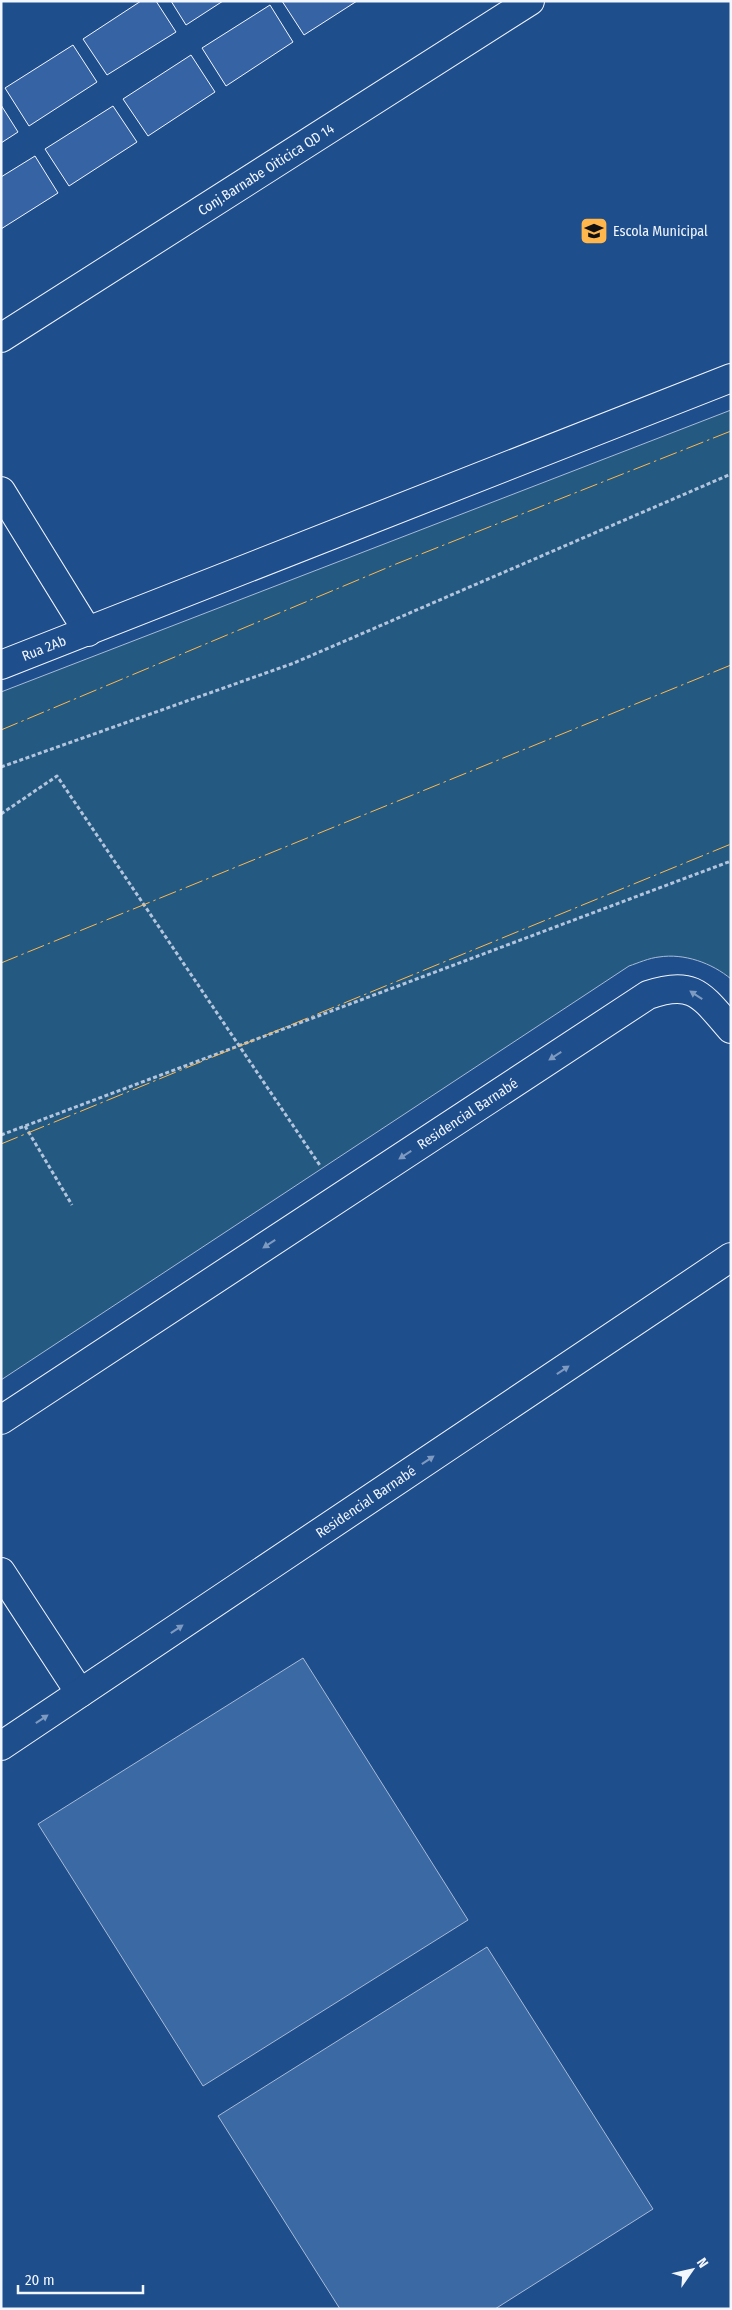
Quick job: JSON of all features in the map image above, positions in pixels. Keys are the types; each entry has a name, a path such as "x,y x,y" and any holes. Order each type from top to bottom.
{"street":[{"name":"Conj.Barnabe Oiticica QD 14","path":"1,338 530,1"},
{"name":"Rua 2Ab","path":"1,664 88,632 731,378"},
{"path":"1,492 88,632"},
{"name":"Residencial Barnabé","path":"1,1420 648,995 670,988 687,989 706,1002 731,1029"},
{"name":"Residencial Barnabé","path":"1,1746 731,1257"},
{"path":"1,1572 80,1693"}],"path":[{"path":"1,767 294,663 731,474"},
{"path":"1,814 57,776 322,1168"},
{"path":"1,1135 731,862"},
{"path":"25,1126 72,1205"}],"shaded area":[{"path":"731,410 731,979 715,968 697,960 678,956 647,959 629,966 1,1380 1,692"},
{"path":"303,1658 468,1920 203,2086 38,1824"},
{"path":"487,1947 653,2209 495,2309 340,2309 218,2116"}],"building":[{"path":"141,1 156,1 176,32 107,75 83,39"},
{"path":"171,1 223,1 186,25"},
{"path":"282,1 357,1 304,35"},
{"path":"270,5 293,42 226,86 202,48"},
{"path":"73,45 97,82 29,126 5,88"},
{"path":"191,55 215,92 148,136 123,99"},
{"path":"1,105 18,132 1,143"},
{"path":"113,106 137,142 69,186 45,149"},
{"path":"35,156 58,193 1,229 1,177"}],"power":[{"path":"1,730 396,564 731,431"},
{"path":"1,963 731,665"},
{"path":"1,1144 731,844"}],"place":[{"name":"Escola Municipal","path":"594,231"}]}
